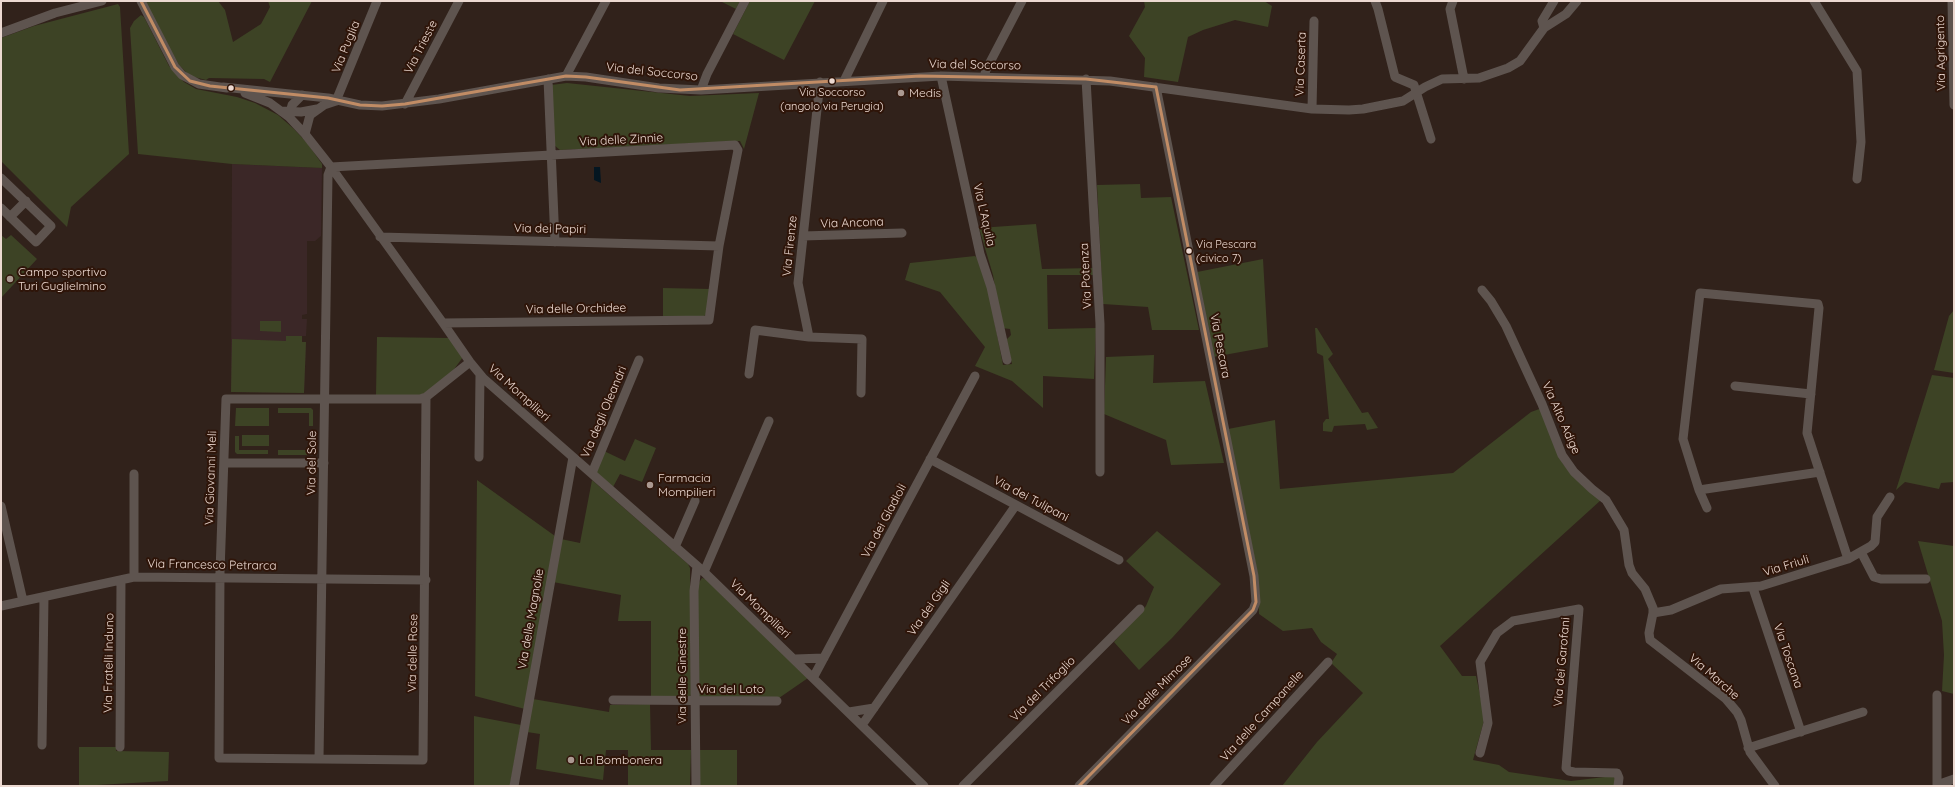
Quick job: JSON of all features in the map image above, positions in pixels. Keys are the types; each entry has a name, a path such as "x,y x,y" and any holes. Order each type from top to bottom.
{"street":[{"path":"1,32 55,13 102,1"},
{"name":"Via Mompilieri","path":"141,1 175,67 182,76 199,84 223,87 259,97 287,113 331,167 480,375 700,569 795,659 924,786"},
{"name":"Via Puglia","path":"336,101 377,1"},
{"name":"Via Trieste","path":"405,104 459,1"},
{"path":"566,76 606,1"},
{"path":"700,90 745,1"},
{"path":"844,81 884,1"},
{"path":"984,77 986,70 1022,1"},
{"path":"1375,1 1395,77 1414,85 1431,139"},
{"path":"1453,1 1450,9 1464,79"},
{"path":"1544,28 1542,21 1554,1"},
{"name":"Via del Soccorso","path":"223,87 328,98 336,101 382,106 405,104 566,76 586,77 673,89 700,90 941,76 1086,79 1156,87 1312,109 1363,109 1403,101 1442,79 1479,78 1516,65 1544,28 1566,14 1577,1"},
{"path":"1814,1 1857,71 1861,142 1857,179"},
{"name":"Via Agrigento","path":"1952,1 1954,105"},
{"name":"Via Caserta","path":"1312,109 1314,21"},
{"name":"Via L'Aquila","path":"941,76 980,254 991,287 1006,360"},
{"path":"548,79 555,242"},
{"name":"Via Potenza","path":"1086,79 1100,324 1100,472"},
{"name":"Via Firenze","path":"809,337 798,283 820,82"},
{"name":"Via Pescara","path":"1156,87 1254,576 1256,602 1253,610"},
{"path":"287,113 295,101 302,95"},
{"path":"287,113 317,109 336,101"},
{"path":"305,134 310,115 317,109"},
{"name":"Via delle Zinnie","path":"331,167 735,145 738,150 719,246 709,320"},
{"name":"Via del Sole","path":"319,759 323,579 324,400 328,175 331,167"},
{"path":"1,178 51,226 36,242 1,208"},
{"path":"10,217 26,201"},
{"name":"Via Ancona","path":"803,236 902,233"},
{"name":"Via dei Papiri","path":"380,237 719,246"},
{"name":"Via Alto Adige","path":"1482,290 1491,301 1506,326 1542,404 1562,455 1583,481 1606,500 1624,530 1629,565 1632,573 1645,589 1653,613"},
{"path":"1707,508 1699,490 1683,439 1700,293 1818,304 1819,308 1807,433 1848,559"},
{"name":"Via delle Orchidee","path":"444,323 709,320"},
{"path":"749,374 755,330 809,337 862,339 861,393"},
{"name":"Via degli Oleandri","path":"592,473 638,360"},
{"path":"426,397 470,362"},
{"path":"479,457 480,375"},
{"name":"Via dei Gladioli","path":"813,678 975,376"},
{"path":"1735,386 1811,394"},
{"name":"Via Giovanni Meli","path":"219,758 220,577 226,399 324,400 420,399 426,397"},
{"name":"Via delle Rose","path":"219,758 423,760 426,580 426,397"},
{"name":"Via delle Ginestre","path":"696,786 694,591 700,569 770,421"},
{"name":"Via delle Magnolie","path":"514,786 573,457"},
{"name":"Via dei Tulipani","path":"930,459 1120,560"},
{"path":"224,463 324,463"},
{"path":"1699,490 1820,472"},
{"path":"134,474 134,577"},
{"name":"Via Friuli","path":"1653,613 1671,610 1720,589 1752,588 1848,559 1875,542 1877,517 1890,497"},
{"path":"675,547 695,501"},
{"name":"Via dei Gigli","path":"862,725 1016,505"},
{"path":"1,506 23,601"},
{"path":"1861,552 1874,577 1881,580 1926,579"},
{"name":"Via Francesco Petrarca","path":"1,606 134,577 426,580"},
{"name":"Via Fratelli Induno","path":"120,747 121,580"},
{"name":"Via Toscana","path":"1752,588 1801,732"},
{"path":"42,745 44,597"},
{"name":"Via del Trifoglio","path":"963,786 1140,609"},
{"name":"Via dei Garofani","path":"1480,753 1488,723 1480,662 1497,633 1513,621 1579,609 1566,768 1568,771 1574,772 1618,773 1618,786"},
{"name":"Via delle Mimose","path":"1078,786 1253,610"},
{"name":"Via Marche","path":"1653,613 1649,633 1650,640 1726,700 1741,720 1748,748 1755,760 1775,786"},
{"path":"795,659 824,658"},
{"name":"Via delle Campanelle","path":"1214,786 1328,662"},
{"path":"1937,695 1937,786 1954,778"},
{"name":"Via del Loto","path":"613,700 777,701"},
{"path":"849,712 874,708"},
{"path":"1748,748 1863,712"}],"shaded area":[{"path":"232,164 322,168 321,236 315,241 307,241 307,314 302,315 302,319 307,319 306,336 302,336 302,342 306,342 304,393 231,392"}],"green space":[{"path":"143,1 218,1 225,10 233,42 261,24 270,7 268,1 312,1 270,82 264,79 209,78 206,80 190,76 179,65"},
{"path":"720,1 740,1 736,9"},
{"path":"750,1 815,1 784,60 733,34"},
{"path":"1144,1 1264,1 1272,6 1268,27 1235,20 1203,30 1188,37 1178,82 1144,77 1145,58 1129,36 1145,7"},
{"path":"118,4 120,7 129,154 71,207 67,227 1,161 1,38 34,26"},
{"path":"141,15 144,17 169,66 184,82 196,89 237,97 255,103 278,115 308,144 322,164 322,168 232,164 138,154 130,28 134,21"},
{"path":"567,83 690,96 759,93 744,149 740,141 560,150 554,145 551,85"},
{"path":"1140,184 1141,198 1171,197 1199,330 1152,330 1148,307 1103,304 1097,185"},
{"path":"1036,224 1042,269 1094,268 1095,275 1047,275 1048,329 1096,328 1094,379 1043,376 1043,408 1012,381 975,366 985,347 940,292 905,280 910,263 975,256 980,260 988,288 1003,365 1012,364 1006,340 1011,335 1010,329 1002,328 993,275 979,228"},
{"name":"Campo sportivo Turi Guglielmino","path":"1,235 6,239 11,235 37,259 1,298"},
{"path":"1263,259 1268,347 1213,357 1197,272"},
{"path":"663,288 711,289 707,314 704,316 663,316"},
{"path":"1954,310 1954,373 1934,370 1949,316"},
{"path":"260,321 281,321 281,332 260,331"},
{"path":"1315,328 1317,328 1333,354 1328,359 1362,413 1368,412 1378,428 1367,430 1365,424 1334,426 1332,432 1323,431 1323,423 1326,419 1329,419 1323,356 1317,353"},
{"path":"286,336 302,336 302,342 306,342 304,393 231,392 232,339 286,341"},
{"path":"377,337 449,338 463,357 452,372 428,392 417,396 376,395"},
{"path":"1154,355 1153,383 1205,381 1224,463 1171,465 1166,440 1104,414 1106,357"},
{"path":"1932,375 1954,378 1954,482 1941,483 1939,489 1905,482 1896,490"},
{"path":"236,408 269,408 269,426 235,426"},
{"path":"278,408 311,408 313,410 313,426 309,426 309,413 278,413"},
{"path":"1542,408 1563,464 1589,491 1601,500 1440,646 1462,676 1476,676 1485,717 1473,760 1499,765 1509,772 1571,781 1613,776 1616,780 1615,786 1282,786 1317,742 1363,693 1331,663 1337,654 1321,642 1312,628 1283,631 1259,614 1257,571 1228,429 1275,420 1280,489 1453,473 1531,412"},
{"path":"242,435 269,435 269,446 242,446"},
{"path":"235,436 239,436 239,450 268,450 268,454 237,454 235,452"},
{"path":"309,437 313,437 313,453 311,455 278,455 278,450 309,450"},
{"path":"635,439 656,448 642,482 620,474 613,487 595,472 604,451 625,461"},
{"path":"477,480 555,536 525,709 475,696"},
{"path":"592,480 688,564 690,568 690,697 651,698 651,621 618,621 621,595 553,582 561,539 580,543"},
{"path":"1157,531 1221,584 1172,638 1139,670 1114,642 1146,606 1154,587 1126,561"},
{"path":"1918,541 1954,546 1954,694 1942,691 1944,655 1942,621"},
{"path":"702,578 706,579 808,678 779,698 697,697 698,584"},
{"path":"533,699 609,712 610,705 650,704 651,750 691,750 690,786 628,786 628,750 606,750 603,780 536,769 540,734 527,732"},
{"path":"474,716 521,725 510,786 474,786"},
{"path":"79,747 116,747 116,751 169,752 168,781 79,786"},
{"path":"698,750 737,750 737,786 698,786"}],"water":[{"path":"594,167 600,167 601,183 594,180"}],"transit line":[{"path":"141,1 175,67 190,81 210,86 328,98 360,105 382,106 405,104 566,76 586,77 680,90 920,76 1086,79 1156,87 1254,576 1256,602 1253,610 1079,786"}],"place":[{"name":"Via Soccorso (angolo via Perugia)","path":"832,81"},
{"name":"Medis","path":"901,93"},
{"name":"Via Pescara (civico 7)","path":"1189,251"},
{"name":"Campo sportivo Turi Guglielmino","path":"10,279"},
{"name":"Farmacia Mompilieri","path":"650,485"},
{"name":"La Bombonera","path":"571,760"}]}
